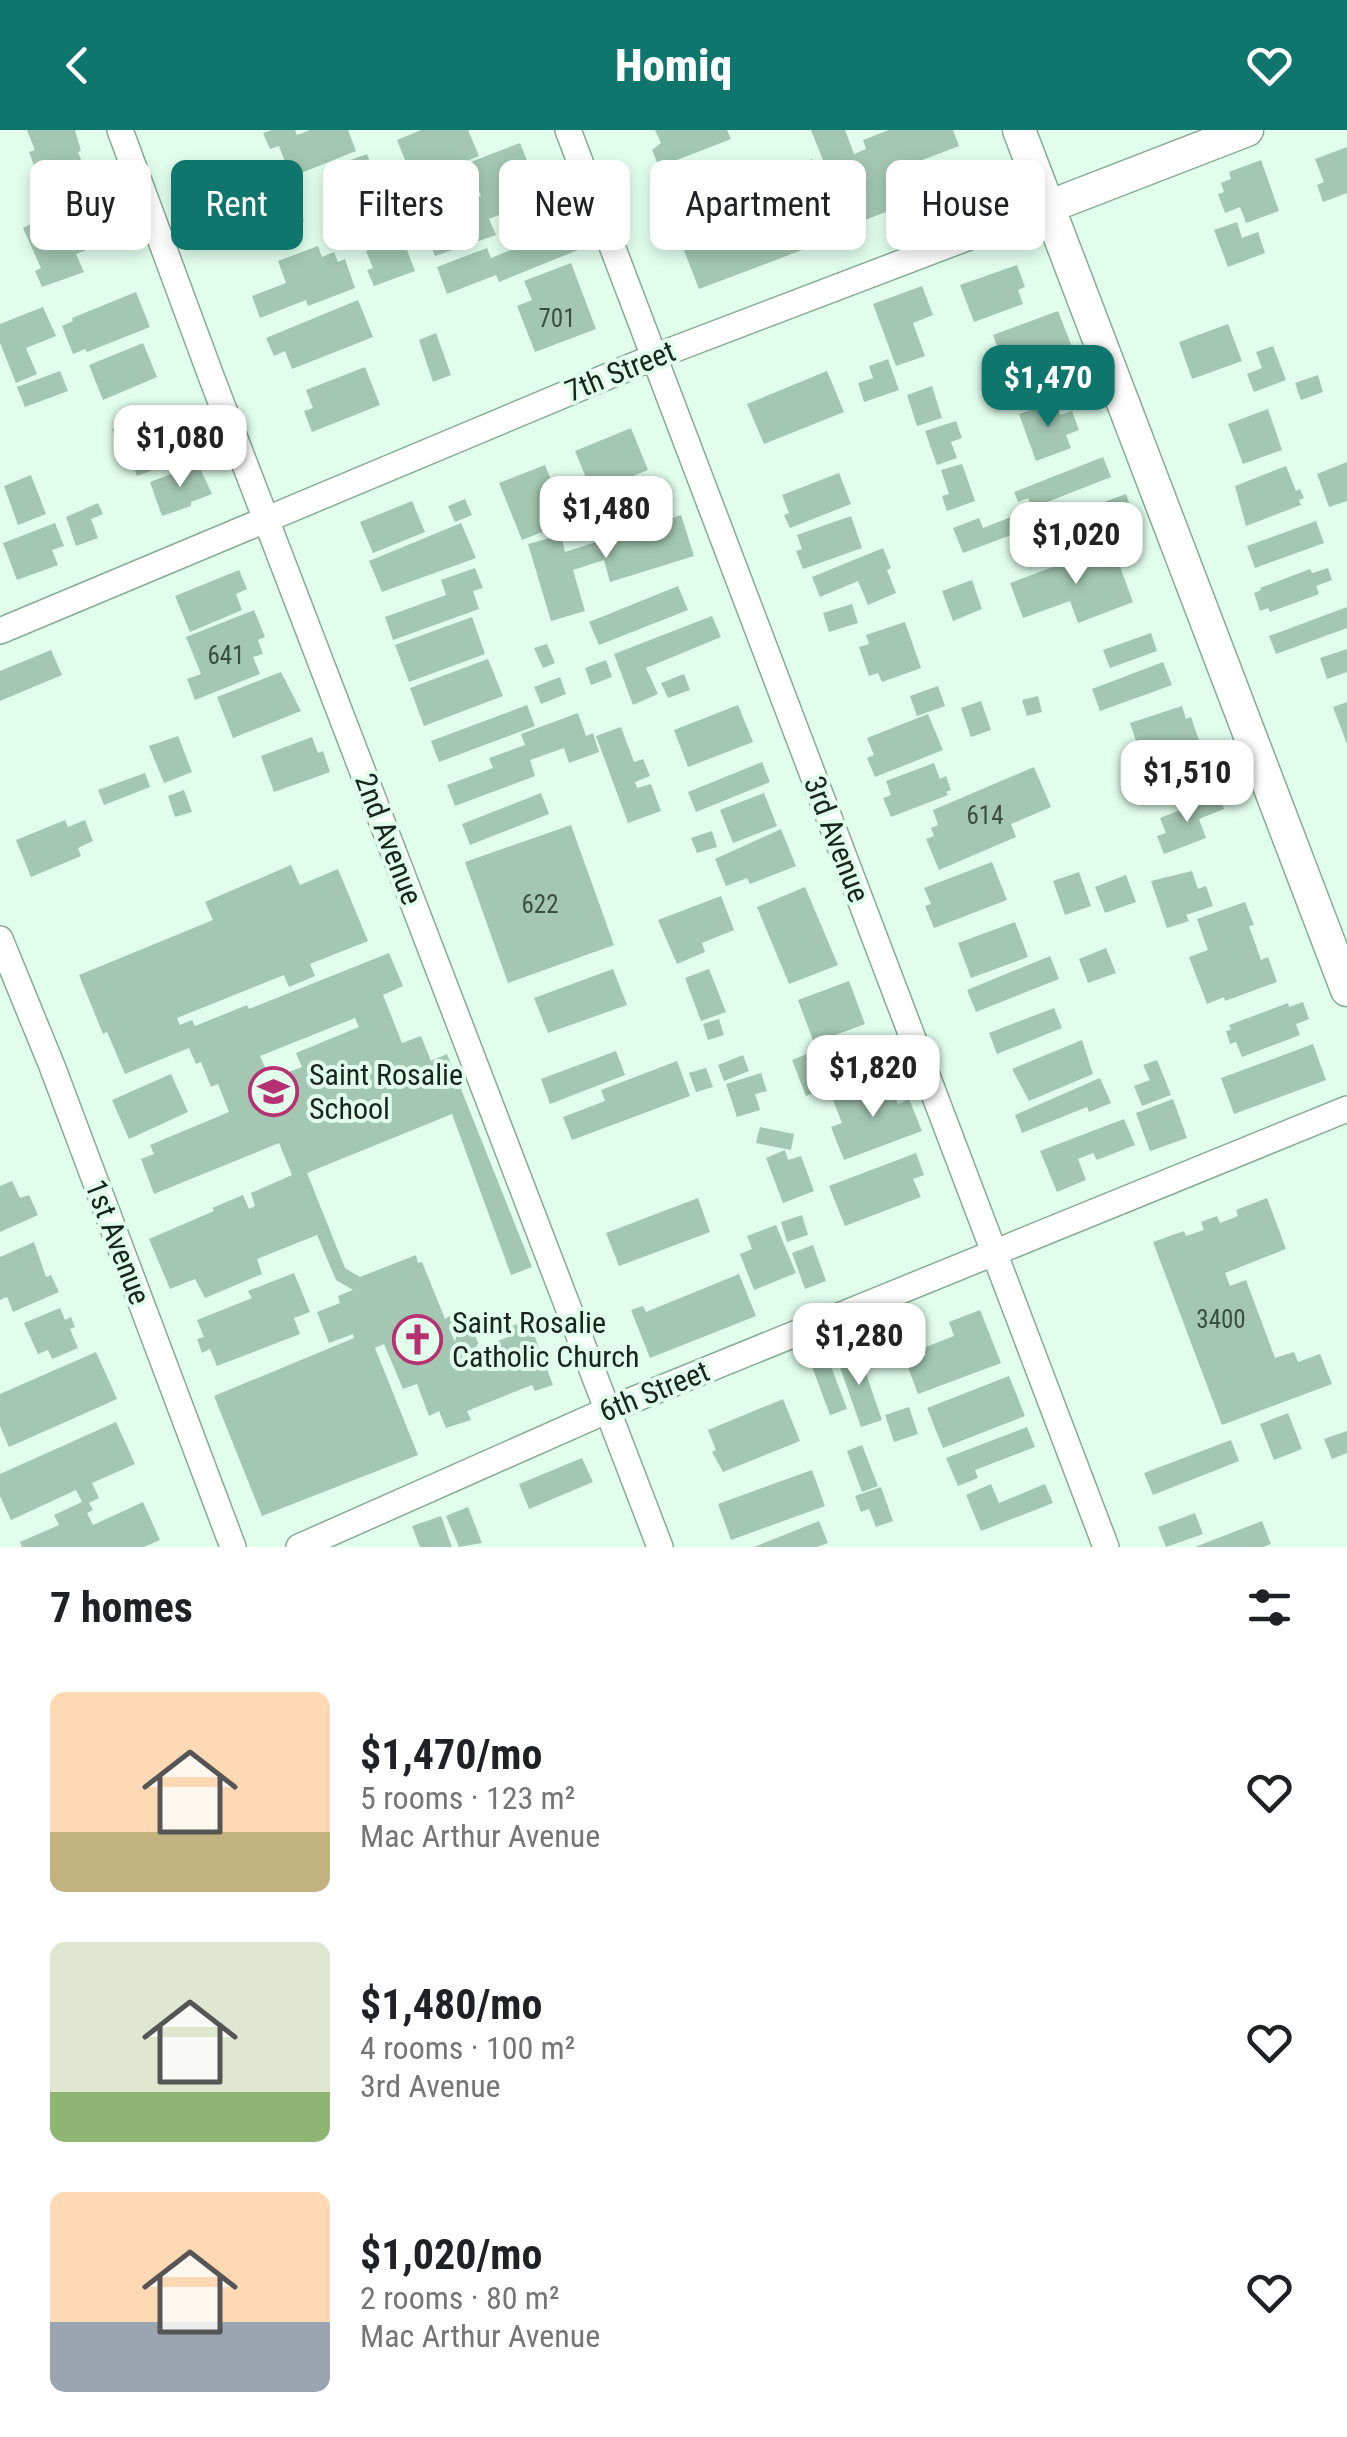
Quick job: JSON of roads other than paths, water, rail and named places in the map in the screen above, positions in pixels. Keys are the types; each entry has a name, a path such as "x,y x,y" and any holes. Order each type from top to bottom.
{"street":[{"name":"2nd Avenue","path":"120,130 660,1547"},
{"name":"3rd Avenue","path":"568,130 1106,1547"},
{"path":"1019,130 1347,990"},
{"name":"7th Street","path":"0,631 654,356 1246,130"},
{"name":"1st Avenue","path":"0,938 233,1547"},
{"name":"6th Street","path":"300,1547 608,1410 1347,1109"}],"place":[{"name":"Saint Rosalie School","path":"274,1091"},
{"name":"Saint Rosalie Catholic Church","path":"417,1339"}]}
